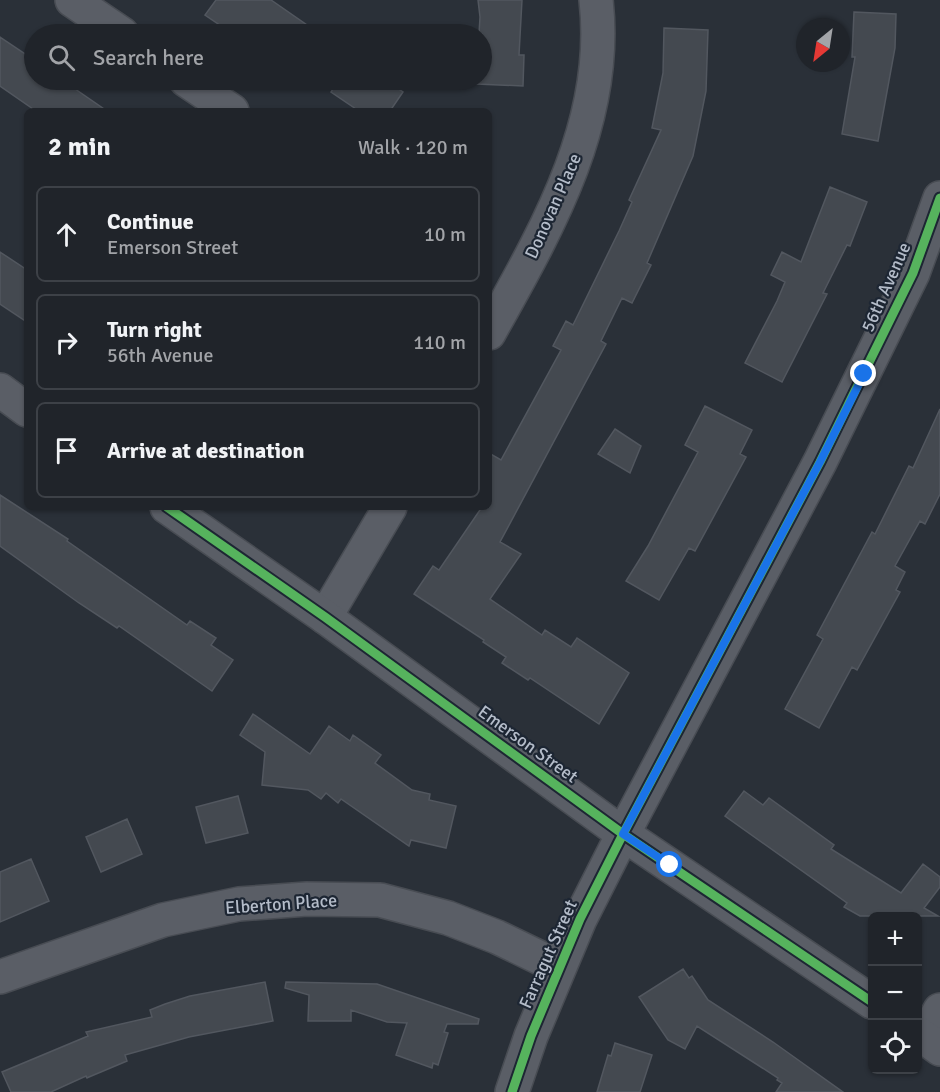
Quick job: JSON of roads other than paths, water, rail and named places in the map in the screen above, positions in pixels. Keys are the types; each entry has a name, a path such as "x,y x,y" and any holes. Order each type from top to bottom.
{"street":[{"path":"72,0 107,24"},
{"name":"Donovan Place","path":"492,321 499,292 539,242 559,200 581,143 595,82 599,27 596,0"},
{"path":"201,90 227,108"},
{"name":"56th Avenue","path":"623,834 830,443 913,273 940,198"},
{"path":"0,390 24,408"},
{"name":"Emerson Street","path":"171,510 325,617 623,834 868,999"},
{"path":"325,617 388,510"},
{"name":"Farragut Street","path":"512,1092 531,1036 559,967 580,919 623,834"},
{"name":"Elberton Place","path":"0,976 163,920 239,904 307,899 380,900 448,918 496,937 559,967"}]}
